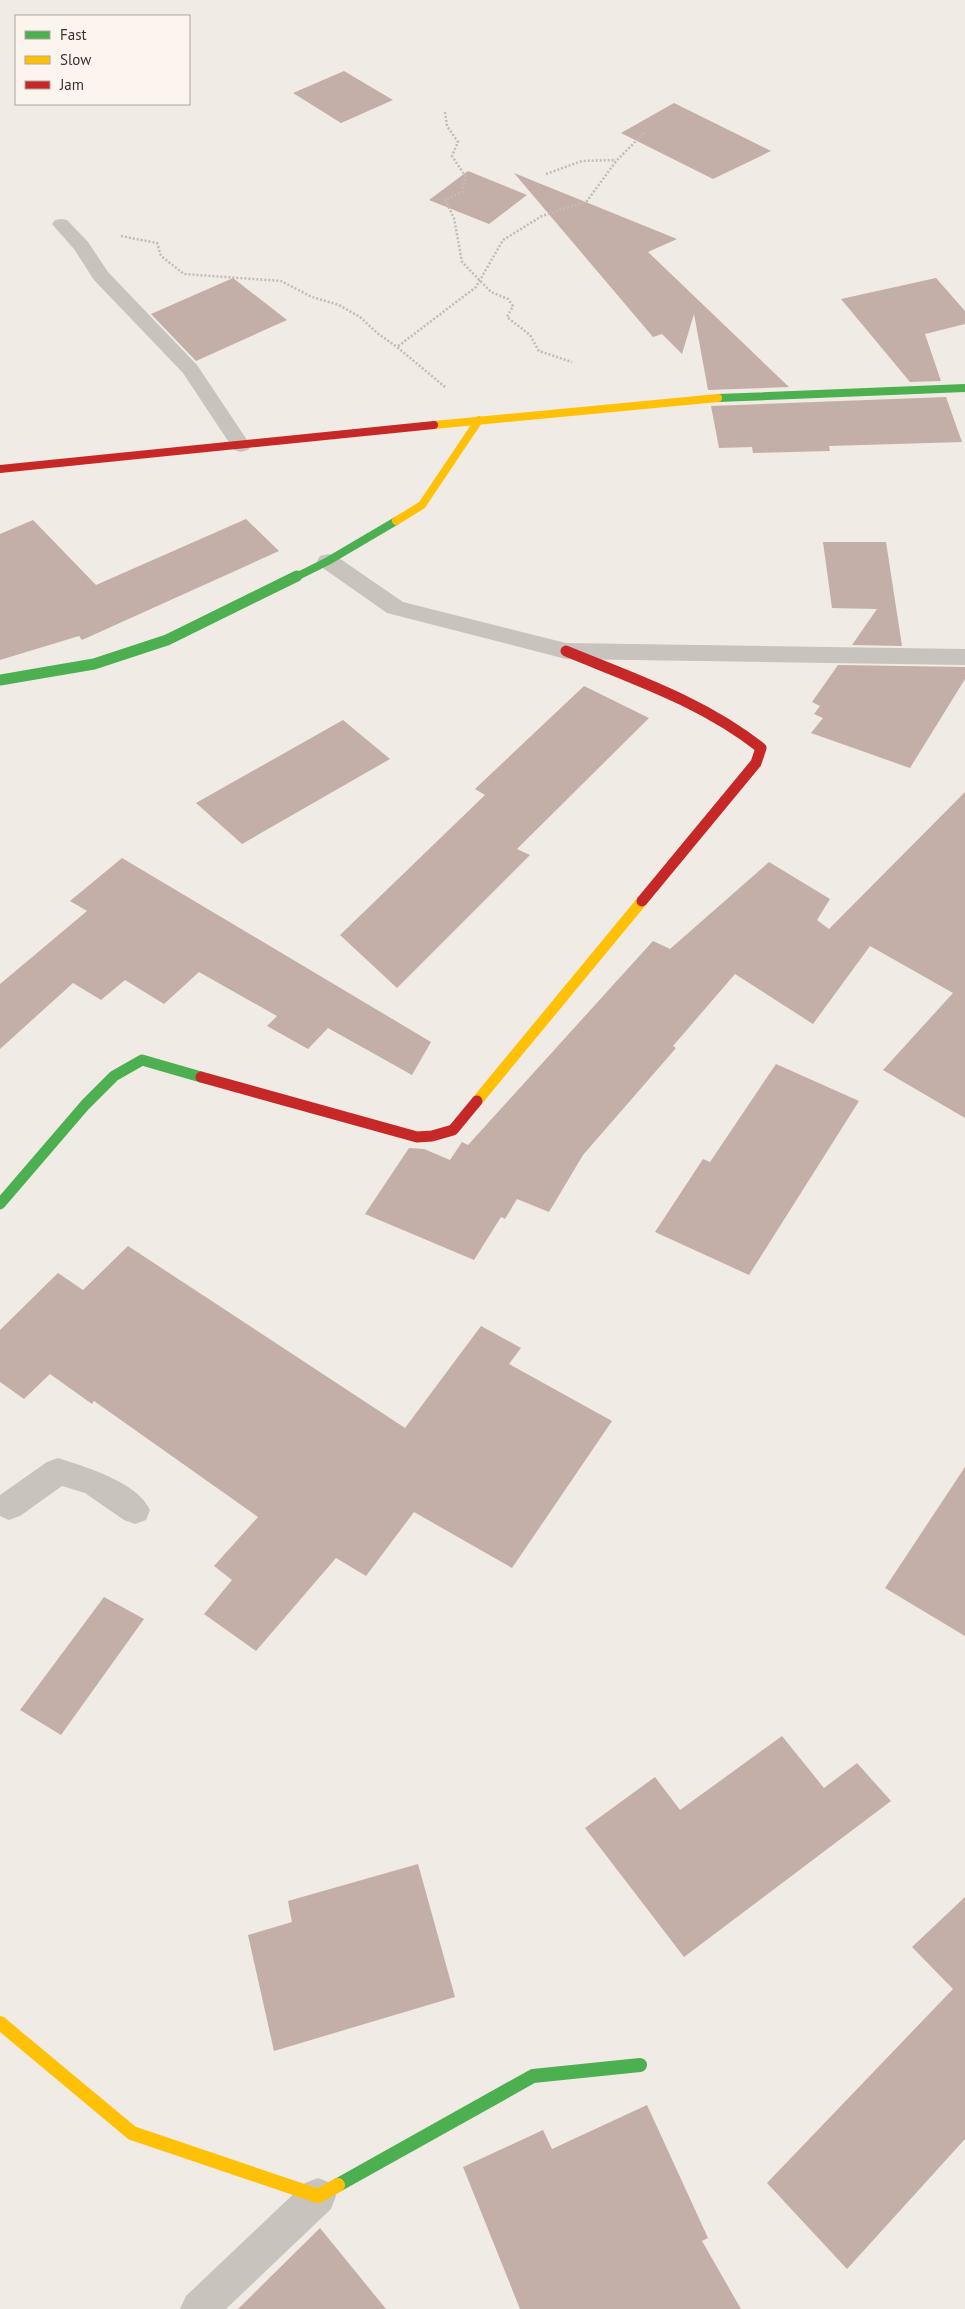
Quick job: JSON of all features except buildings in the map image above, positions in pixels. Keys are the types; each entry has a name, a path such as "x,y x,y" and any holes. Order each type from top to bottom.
{"street":[{"path":"0,469 688,400 904,389 965,388"},
{"path":"0,680 94,664 167,640 328,561 422,505 479,420"},
{"path":"0,1204 85,1105 114,1076 142,1060 417,1137 432,1136 453,1130 756,763 761,748 750,736 691,704 566,651 395,608 328,561"},
{"path":"566,651 965,657"},
{"path":"3,1508 58,1471 95,1483 135,1510"},
{"path":"0,2023 132,2133 318,2196"},
{"path":"199,2309 318,2196 533,2076 640,2065"}],"lane":[{"path":"62,224 81,246 101,276 190,369 241,446"}],"path":[{"path":"445,112 447,126 458,142 452,156 466,177 462,192 445,200 454,218 462,262 491,292 508,299 513,306 507,317 530,336 539,351 572,362"},
{"path":"397,347 426,323 476,287 503,240 542,216 588,202 617,160 644,133"},
{"path":"546,174 582,160 617,160"},
{"path":"119,236 157,243 161,256 184,274 281,281 290,287 339,305 353,313 397,347 450,391 479,420"}],"traffic: fast":[{"path":"718,398 965,388"},
{"path":"0,680 94,664 167,640 328,561 396,521"},
{"path":"0,1204 85,1105 114,1076 142,1060 201,1077"},
{"path":"338,2185 533,2076 640,2065"}],"traffic: slow":[{"path":"434,425 718,398"},
{"path":"396,521 422,505 479,420"},
{"path":"477,1101 642,901"},
{"path":"0,2023 132,2133 318,2196 338,2185"}],"traffic: jam":[{"path":"0,469 434,425"},
{"path":"566,651 694,705 741,732 761,748 756,763 642,901"},
{"path":"201,1077 417,1137 432,1136 453,1130 477,1101"}]}
